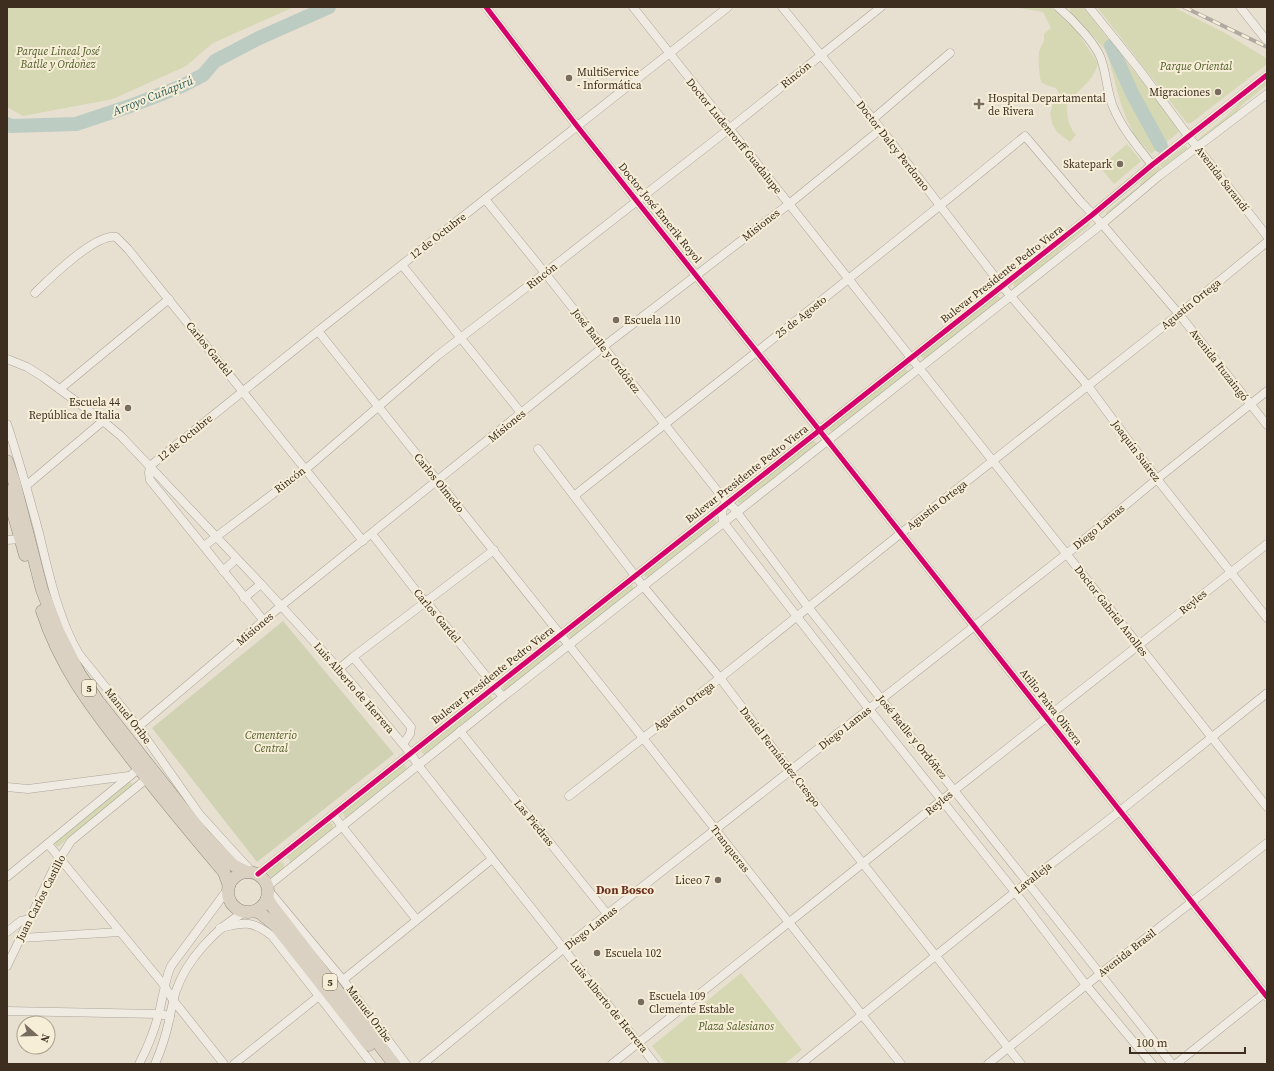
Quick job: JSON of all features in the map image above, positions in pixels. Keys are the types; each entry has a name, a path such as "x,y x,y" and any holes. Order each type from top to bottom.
{"highway":[{"name":"Manuel Oribe","path":"7,461 14,481 42,590 58,631 79,673 98,701 138,769"},
{"name":"Manuel Oribe","path":"7,491 20,539 50,634 81,692 138,769 151,776 233,865 252,872 264,879 272,906 394,1064"},
{"name":"Manuel Oribe","path":"151,776 224,872 229,888 228,895 236,908 260,913 275,925 384,1064"},
{"path":"229,888 237,875 252,872"},
{"path":"250,911 262,906 268,892"}],"street":[{"name":"Doctor José Emerik Royol","path":"486,7 577,126 819,430"},
{"name":"Doctor Ludenrorff Guadalupe","path":"632,7 911,358"},
{"name":"12 de Octubre","path":"150,466 318,331 728,7"},
{"name":"Doctor Dalcy Perdomo","path":"782,7 881,129 1002,286"},
{"name":"Rincón","path":"204,546 306,469 437,356 545,274 881,7"},
{"name":"Avenida Sarandí","path":"1089,7 1138,68 1188,138 1267,236"},
{"path":"1240,7 1267,41"},
{"path":"1062,9 1098,51 1102,60 1114,110 1132,139 1152,165"},
{"path":"873,119 950,53"},
{"name":"Bulevar Presidente Pedro Viera","path":"252,872 278,858 411,754 1267,75"},
{"name":"Bulevar Presidente Pedro Viera","path":"268,892 286,871 460,731 1102,224 1159,176 1267,94"},
{"name":"Misiones","path":"138,727 281,606 438,482 603,347 789,204 881,129"},
{"name":"25 de Agosto","path":"574,496 849,279 1025,136"},
{"name":"Avenida Ituzaingó","path":"1025,136 1179,314 1267,425"},
{"name":"José Batlle y Ordóñez","path":"485,199 727,503 733,507 808,607 1172,1064"},
{"name":"Carlos Gardel","path":"35,293 64,265 98,242 112,236 116,237 128,249 363,541"},
{"name":"Agustín Ortega","path":"569,796 993,462 1267,242"},
{"path":"402,265 522,414"},
{"name":"Joaquín Suárez","path":"1002,286 1088,386 1157,479 1267,618"},
{"path":"60,389 169,300"},
{"name":"Carlos Olmedo","path":"318,331 494,550 560,635"},
{"name":"Doctor Gabriel Anolles","path":"911,358 1267,807"},
{"name":"Luis Alberto de Herrera","path":"7,359 26,367 103,420 150,466 261,584 339,669 403,744 492,859 655,1064"},
{"name":"Diego Lamas","path":"423,1064 563,949 716,831 881,699 974,627 1267,391"},
{"path":"27,485 103,420"},
{"name":"Manuel Oribe","path":"7,424 27,485 46,562 67,630 79,654 138,727 200,815 252,872"},
{"name":"Atilio Paiva Olivera","path":"819,430 900,534 1047,717 1191,902 1266,994"},
{"name":"Daniel Fernández Crespo","path":"538,449 635,576 720,678 790,771 1021,1064"},
{"path":"150,466 150,480 264,621"},
{"path":"724,523 722,510 727,503"},
{"name":"José Batlle y Ordóñez","path":"724,523 869,709 1015,892 1086,985 1152,1064"},
{"name":"Carlos Gardel","path":"372,534 503,697"},
{"path":"7,540 20,539"},
{"name":"Reyles","path":"612,1064 864,864 942,800 1267,544"},
{"path":"339,669 425,601 494,550"},
{"path":"223,571 236,559"},
{"path":"244,598 261,584"},
{"path":"67,630 67,651"},
{"name":"Tranqueras","path":"560,635 901,1064"},
{"path":"353,658 411,727 410,734 403,744"},
{"name":"Lavalleja","path":"801,1064 1015,892 1120,811 1267,693"},
{"name":"Las Piedras","path":"460,731 608,915"},
{"path":"7,787 28,789 138,769"},
{"path":"7,877 138,769"},
{"name":"Juan Carlos Castillo","path":"7,966 60,857 71,841 151,776"},
{"path":"333,815 416,920"},
{"name":"Avenida Brasil","path":"988,1064 1267,843"},
{"path":"48,844 164,985 173,1000 224,1064"},
{"path":"278,858 287,861 288,865 286,871"},
{"path":"342,980 492,859"},
{"path":"139,1064 158,1014 164,985 171,966 229,888"},
{"name":"Manuel Oribe","path":"268,892 342,980 406,1064"},
{"path":"155,1064 170,1016 173,1000 180,982 192,961 220,928 250,911"},
{"path":"7,932 21,921 30,919"},
{"path":"220,928 239,923 252,924 262,928 272,936 372,1064"},
{"path":"21,938 120,932"},
{"path":"1176,1064 1266,994"},
{"path":"234,1064 319,996"},
{"path":"7,1011 158,1014 170,1016"}],"green space":[{"name":"Parque Lineal José Batlle y Ordoñez","path":"7,7 294,7 213,43 186,66 113,99 23,116 7,107"},
{"path":"1013,7 1051,7 1075,29 1098,63 1092,77 1085,85 1074,96 1067,96 1067,112 1069,122 1076,135 1070,142 1057,132 1052,123 1050,114 1053,103 1061,97 1056,88 1041,82 1040,78 1039,52 1044,34 1051,28 1043,12"},
{"path":"1070,7 1083,7 1171,118 1179,132 1151,154 1135,136 1127,120 1120,101 1107,52 1070,13"},
{"name":"Parque Oriental","path":"1097,7 1173,7 1225,33 1266,58 1267,64 1191,123 1187,123"},
{"path":"1267,80 1267,85 1243,104 1233,116 1198,141 1199,138 1227,116 1240,102"},
{"name":"Skatepark","path":"1127,144 1141,161 1114,184 1100,167"},
{"path":"1185,146 1187,149 1162,168 1160,165"},
{"path":"1159,166 1161,169 1149,179 1142,188 1106,215 1106,212 1139,186 1144,178"},
{"path":"1088,223 1090,225 1062,248 1053,259 1016,287 1014,286 1014,282"},
{"path":"996,296 1000,297 1000,301 926,359 922,358 922,355"},
{"path":"905,369 908,372 906,375 834,432 830,431 830,426"},
{"path":"812,441 816,442 817,444 742,504 738,503 738,500"},
{"path":"712,519 717,523 649,578 645,576 646,572"},
{"path":"629,585 633,586 634,590 570,638 570,632"},
{"name":"Cementerio Central","path":"283,621 394,754 257,862 152,728"},
{"path":"555,643 560,645 560,649 507,690 504,690 504,685"},
{"path":"490,696 494,701 427,755 424,755 422,752 423,750"},
{"path":"403,765 405,765 407,770 346,818 344,817 343,812"},
{"path":"129,782 132,783 131,786 58,847 55,845 56,841"},
{"path":"329,823 333,824 333,828 290,863 289,859 286,857"},
{"path":"280,862 284,863 284,868 272,878 267,872"},
{"name":"Plaza Salesianos","path":"741,973 802,1050 784,1064 666,1064 652,1046"}],"waterway":[{"name":"Arroyo Cuñapirú","path":"7,124 11,126 76,124 133,105 182,86 203,75 215,61 259,38 329,7"},
{"path":"1111,46 1132,93 1161,146"}],"railway":[{"path":"1184,7 1267,47"}],"cycle path":[{"path":"486,7 577,126 1267,997"},
{"path":"258,874 1267,75"}],"place":[{"name":"MultiService - Informática","path":"569,78"},
{"name":"Migraciones","path":"1218,92"},
{"name":"Hospital Departamental de Rivera","path":"979,104"},
{"name":"Skatepark","path":"1120,164"},
{"name":"Escuela 110","path":"616,320"},
{"name":"Escuela 44 República de Italia","path":"128,408"},
{"name":"Liceo 7","path":"718,880"},
{"name":"Escuela 102","path":"597,953"},
{"name":"Escuela 109 Clemente Estable","path":"641,1002"}],"district":[{"name":"Don Bosco","path":"625,890"}]}
